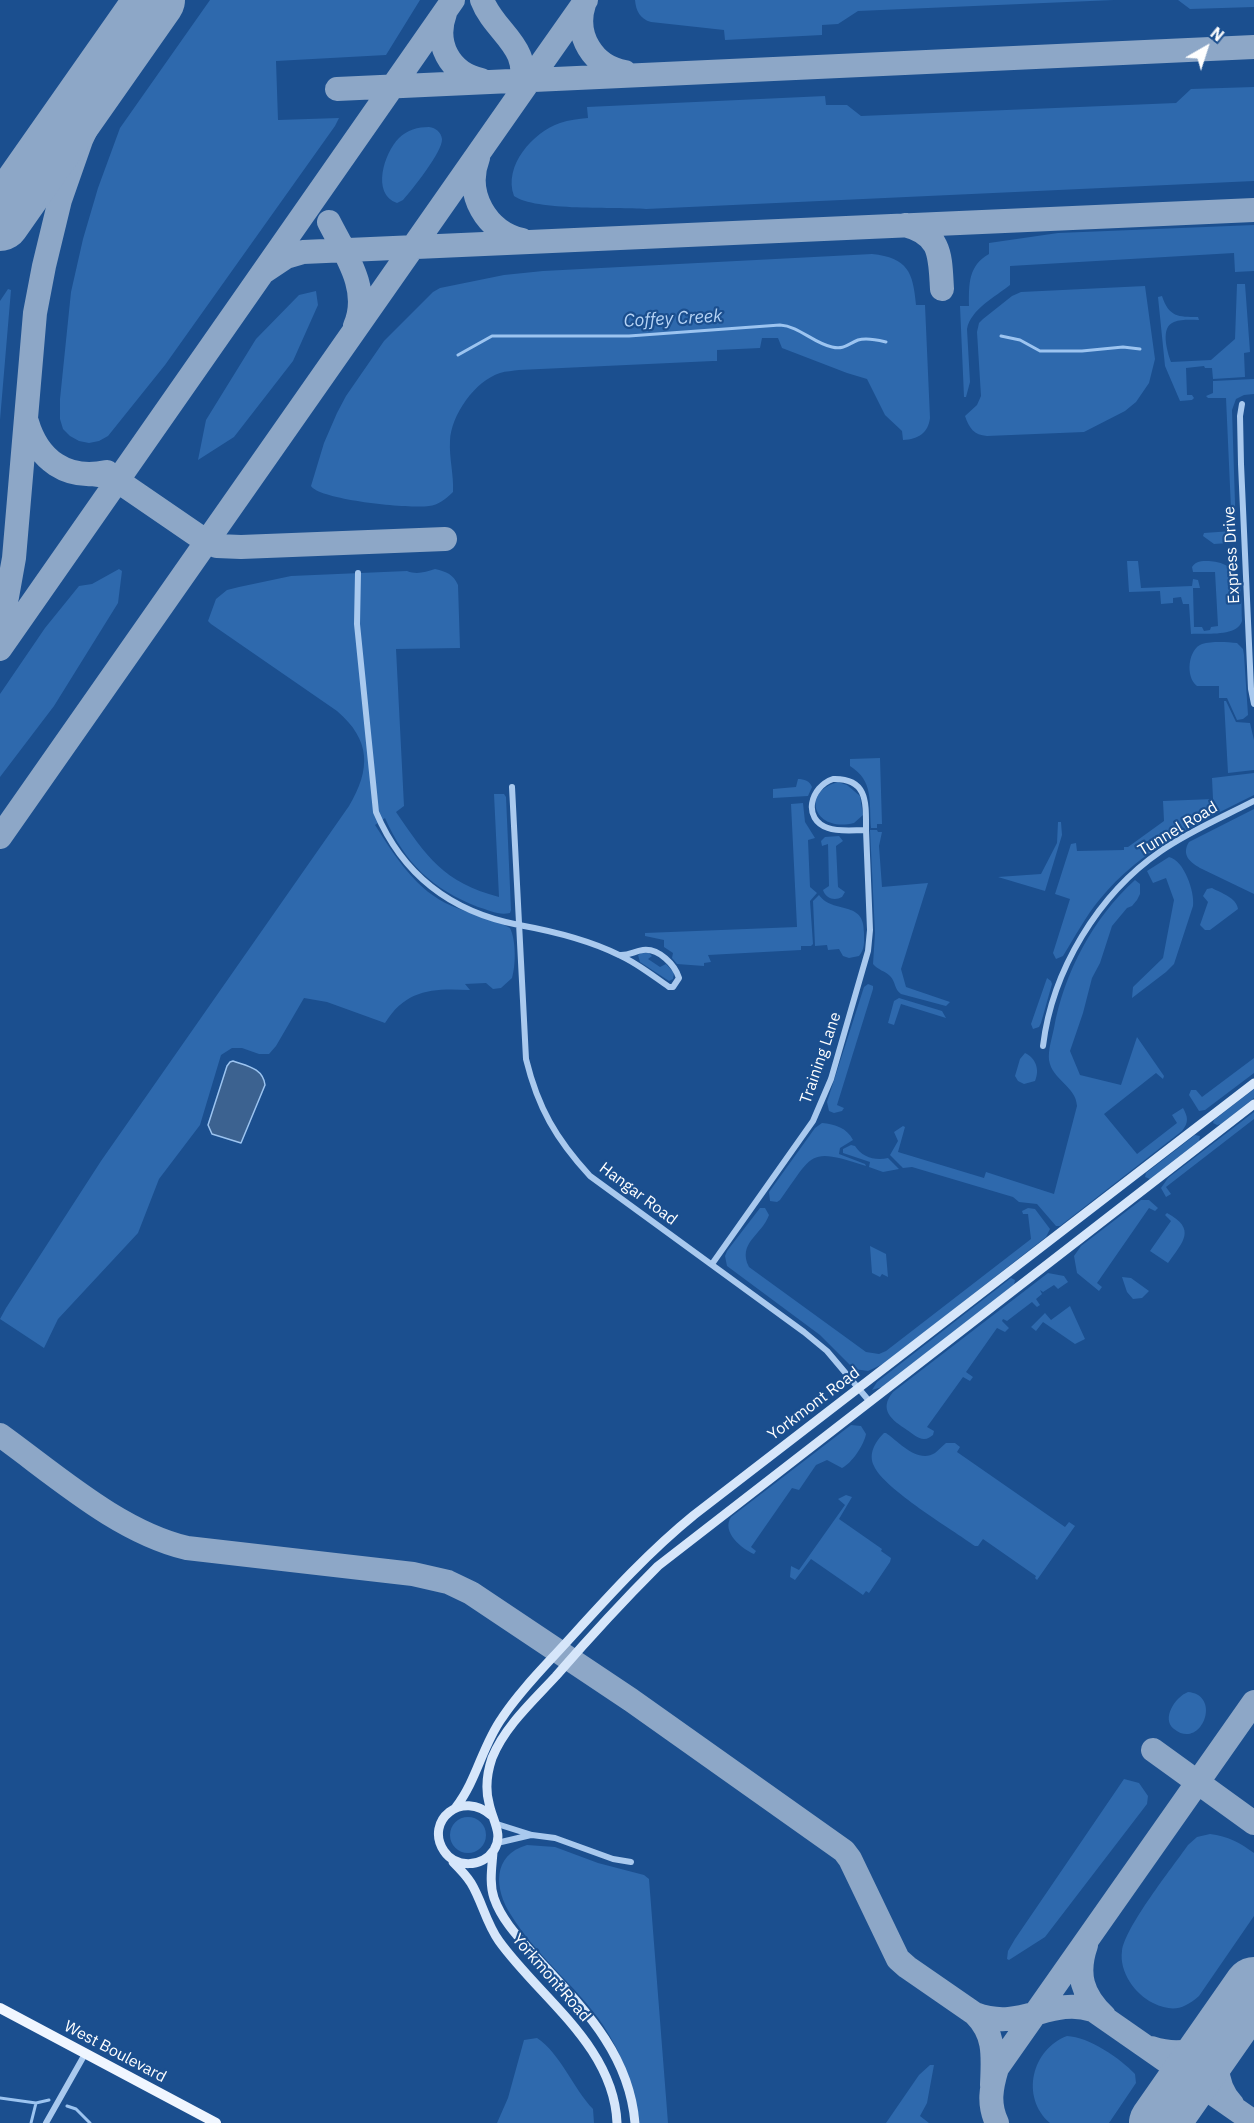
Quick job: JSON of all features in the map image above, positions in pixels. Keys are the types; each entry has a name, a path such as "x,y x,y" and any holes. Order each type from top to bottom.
{"main road":[{"name":"West Boulevard","path":"0,2008 216,2123"}],"street":[{"name":"Express Drive","path":"1242,404 1241,464 1251,689 1254,704"},
{"path":"358,573 357,624 376,812 384,831 407,865 434,891 463,907 518,925 531,926 575,939 619,955 669,987 677,983 679,978 672,963 654,951 643,950 627,956 619,955"},
{"name":"Training Lane","path":"711,1264 807,1130 820,1106 831,1079 868,951 870,930 866,800 857,786 842,779 825,782 818,788 813,796 812,805 819,823 835,830 866,830"},
{"name":"Hangar Road","path":"512,787 526,1059 541,1108 552,1129 570,1155 590,1176 827,1351 870,1402"},
{"name":"Tunnel Road","path":"1043,1046 1055,999 1073,952 1113,893 1161,851 1183,837 1254,801"},
{"name":"Yorkmont Road","path":"617,2123 617,2113 610,2087 595,2056 568,2019 499,1941 487,1921 471,1883 443,1850 439,1841 442,1821 447,1813 456,1807 471,1784 487,1742 503,1715 646,1556 694,1515 1254,1083"},
{"name":"Yorkmont Road","path":"634,2123 632,2100 627,2081 605,2038 586,2012 521,1940 498,1906 491,1881 499,1834 487,1783 492,1759 501,1742 522,1713 624,1600 658,1566 1254,1104"},
{"path":"1200,1125 1211,1138"},
{"path":"1134,1176 1146,1189"},
{"path":"1059,1234 1070,1248"},
{"path":"456,1807 465,1804 475,1805 484,1809 494,1820 532,1835 555,1838 606,1857 631,1862"},
{"path":"450,1857 458,1862 477,1863 486,1859 495,1848 532,1835"},
{"path":"46,2123 86,2054"}],"shaded area":[{"path":"210,0 420,0 386,55 276,61 278,120 339,118 335,126 165,365 108,436 89,443 79,441 63,429 60,419 60,399 71,292 98,188 120,128"},
{"path":"635,0 1114,0 858,11 838,24 822,25 822,35 725,40 724,30 647,21 639,14"},
{"path":"1178,0 1254,0 1254,7 1190,9"},
{"path":"1254,87 1254,181 646,209 539,204 514,196 512,185 517,162 531,142 550,127 570,120 588,118 587,107 825,96 826,105 847,105 861,116 1176,103 1191,89"},
{"path":"429,127 439,132 442,139 441,145 420,179 403,200 397,203 384,191 382,182 389,153 399,138 406,133 417,128"},
{"path":"1254,225 1254,271 1235,272 1234,253 1010,266 1010,285 978,309 969,322 967,329 970,382 966,397 964,397 960,306 969,306 971,276 977,264 989,254 989,243 1058,233"},
{"path":"872,254 901,263 910,275 916,305 925,305 930,418 927,428 918,437 903,440 902,431 885,415 867,379 782,348 778,338 762,338 760,348 717,350 717,361 519,370 502,372 491,377 473,391 455,421 450,441 453,492 436,504 419,507 386,505 331,495 311,486 324,443 346,396 384,341 433,292 440,288 504,275 543,271"},
{"path":"1237,284 1245,284 1250,352 1244,353 1245,377 1213,379 1212,368 1204,366 1186,368 1187,395 1192,395 1194,398 1180,401 1165,366 1158,297 1162,296 1171,312 1185,317 1198,317 1199,320 1180,320 1167,329 1166,340 1171,362 1211,360 1235,339"},
{"path":"1145,286 1155,359 1149,383 1136,402 1125,411 1084,432 987,436 975,432 970,427 965,416 977,405 981,396 977,332 979,323 983,319 1012,296 1021,292"},
{"path":"8,289 11,290 0,420 0,301"},
{"path":"316,291 318,305 293,361 234,437 198,460 206,420 256,339 299,295"},
{"path":"1254,379 1254,394 1236,399 1232,410 1236,534 1228,543 1214,544 1203,536 1204,533 1232,531 1226,398 1206,396 1213,393 1213,381"},
{"path":"1127,561 1138,561 1141,588 1192,586 1193,579 1198,580 1200,588 1193,588 1194,627 1202,627 1204,631 1218,626 1215,572 1193,572 1192,567 1199,562 1209,561 1229,567 1239,581 1242,621 1234,630 1228,632 1191,634 1189,604 1183,604 1181,597 1173,598 1173,603 1161,604 1160,591 1129,592"},
{"path":"119,569 122,571 118,603 54,706 0,777 0,694 45,628 79,586 92,584"},
{"path":"435,569 449,574 458,585 460,648 396,649 404,806 396,812 427,855 438,866 464,884 499,897 494,794 504,794 506,797 510,913 498,913 478,907 447,892 422,873 411,861 385,818 375,825 408,872 428,891 452,906 510,928 515,953 512,978 501,988 493,989 486,983 465,984 470,990 422,993 402,1003 385,1023 327,1002 304,998 269,1054 232,1048 221,1055 200,1125 159,1179 138,1233 58,1319 44,1348 0,1319 6,1308 101,1161 349,806 361,780 364,767 362,744 348,722 337,711 208,621 216,599 227,590 291,576 407,571 418,573"},
{"path":"1237,643 1243,649 1244,655 1248,715 1237,720 1227,698 1219,698 1219,686 1197,686 1193,682 1190,664 1194,651 1202,644"},
{"path":"1224,701 1236,722 1250,723 1254,740 1254,770 1228,773"},
{"path":"880,758 882,824 877,824 877,828 871,828 867,785 858,772 850,766 850,759"},
{"path":"1254,773 1254,795 1171,839 1133,866 1100,899 1063,956 1056,959 1053,953 1070,899 1055,894 1071,844 1076,843 1077,851 1124,850 1124,847 1128,847 1164,821 1163,801 1213,799 1212,778"},
{"path":"798,779 811,785 808,796 773,798 773,789 796,787"},
{"path":"838,782 847,785 860,796 863,815 854,823 840,825 829,822 821,817 817,810 816,802 819,794 826,787"},
{"path":"803,803 805,822 815,838 808,840 810,887 817,893 810,901 813,944 811,946 801,946 801,950 708,955 711,962 704,963 704,966 677,964 672,958 673,953 664,947 664,940 645,936 645,933 797,927 791,804"},
{"path":"1254,809 1254,894 1196,866 1188,858 1186,851 1189,842"},
{"path":"1058,822 1061,822 1062,835 1045,891 998,877 1041,874 1057,843"},
{"path":"870,830 882,832 879,846 882,887 928,883 901,969 906,987 950,1002 946,1006 901,994 890,976 873,964 875,933"},
{"path":"839,836 843,841 836,846 838,887 845,892 842,897 834,899 828,897 823,890 829,886 828,844 822,846 821,841 825,837"},
{"path":"1169,857 1184,870 1192,893 1193,906 1174,964 1132,998 1133,987 1163,958 1174,900 1166,878 1153,883 1147,871"},
{"path":"1135,880 1140,884 1140,894 1132,906 1127,908 1112,926 1100,963 1092,978 1070,1051 1080,1075 1121,1085 1137,1037 1164,1076 1163,1079 1156,1073 1104,1114 1137,1154 1177,1123 1172,1115 1183,1108 1187,1120 1182,1131 1060,1226 1056,1226 1037,1204 1019,1202 1013,1197 912,1167 903,1168 890,1155 898,1141 894,1132 903,1126 905,1127 898,1152 984,1178 986,1172 1054,1194 1077,1106 1073,1093 1054,1073 1049,1060 1059,1007 1082,948 1106,911"},
{"path":"1212,888 1232,899 1238,909 1210,930 1205,930 1200,925 1208,902 1203,896 1207,889"},
{"path":"819,895 832,905 854,911 863,922 863,948 859,956 849,958 843,956 839,949 828,950 827,945 815,946 813,901"},
{"path":"643,952 649,953 652,956 648,959 660,967 666,964 674,973 673,979 669,981 640,962 638,955"},
{"path":"1047,978 1052,984 1041,1023 1039,1027 1033,1029 1031,1024"},
{"path":"868,984 873,986 873,989 837,1105 844,1108 834,1113 829,1111 827,1102 864,987"},
{"path":"899,998 942,1011 946,1018 901,1004 894,1025 888,1023 894,1001"},
{"path":"1025,1053 1034,1061 1037,1073 1035,1081 1024,1084 1015,1076 1020,1059"},
{"path":"1254,1058 1254,1073 1205,1110 1199,1111 1189,1095 1191,1090 1196,1090 1202,1097"},
{"path":"233,1061 258,1071 265,1085 241,1143 212,1134 208,1125 227,1066"},
{"path":"1254,1089 1254,1098 1221,1124 1213,1123 1214,1120"},
{"path":"1254,1112 1254,1119 1166,1187 1171,1194 1166,1197 1161,1188 1168,1178"},
{"path":"822,1123 836,1126 847,1132 853,1140 840,1148 839,1154 866,1166 833,1157 814,1158 800,1172 780,1200 770,1201 769,1192 815,1128"},
{"path":"1195,1135 1200,1136 1199,1141 1150,1179 1145,1177 1146,1173"},
{"path":"851,1145 869,1157 888,1158 899,1169 883,1172 869,1167 870,1162 843,1153 843,1149"},
{"path":"1141,1200 1149,1200 1158,1208 1155,1211 1149,1208 1097,1283 1102,1287 1099,1291 1077,1273 1074,1256 1081,1246"},
{"path":"760,1208 765,1208 769,1215 748,1245 746,1259 749,1267 866,1352 879,1354 886,1351 1031,1239 1028,1214 1023,1214 1022,1211 1028,1208 1035,1209 1050,1229 1046,1237 885,1363 868,1371 854,1369 820,1335 727,1266 725,1256 727,1251"},
{"path":"1167,1213 1182,1225 1184,1230 1182,1242 1168,1263 1150,1251 1171,1221 1165,1215"},
{"path":"870,1246 886,1254 888,1277 882,1274 880,1277 872,1273"},
{"path":"1048,1273 1064,1276 1068,1282 1058,1289 1054,1285 1043,1292 1040,1290 1042,1294 1036,1299 1040,1305 1037,1307 1032,1302 1007,1321 1003,1319 1002,1321 1009,1328 1005,1332 997,1328 966,1372 973,1377 970,1381 963,1377 927,1427 934,1431 933,1435 927,1439 920,1438 892,1418 887,1404 893,1392"},
{"path":"1122,1277 1131,1278 1149,1291 1142,1298 1133,1299 1127,1292"},
{"path":"1011,1278 1015,1280 1014,1285 882,1387 872,1390 877,1382"},
{"path":"1070,1306 1085,1339 1075,1344 1043,1322 1036,1331 1031,1327 1045,1313 1051,1320"},
{"path":"851,1425 861,1426 866,1434 850,1462 842,1468 827,1460 816,1465 799,1490 792,1488 751,1547 756,1551 754,1554 739,1544 729,1528 731,1517"},
{"path":"884,1433 909,1451 922,1456 935,1453 946,1443 955,1443 960,1447 957,1452 1065,1527 1069,1522 1075,1526 1037,1580 1036,1576 983,1539 978,1546 975,1546 920,1509 891,1486 872,1462 873,1448"},
{"path":"846,1495 852,1497 839,1519 882,1549 881,1551 891,1558 869,1593 866,1591 863,1595 811,1559 795,1580 790,1577 791,1566 799,1570 845,1505 838,1499"},
{"path":"1188,1692 1199,1695 1206,1711 1200,1728 1192,1733 1184,1734 1170,1725 1169,1714 1178,1698"},
{"path":"1124,1779 1139,1783 1148,1796 1147,1804 1045,1937 1009,1960 1007,1959 1008,1951 1015,1939"},
{"path":"468,1817 481,1822 486,1835 481,1848 468,1853 455,1848 450,1835 455,1822"},
{"path":"1210,1834 1234,1841 1254,1853 1254,1916 1199,1996 1182,2007 1166,2008 1146,1999 1134,1988 1123,1967 1122,1951 1125,1940 1140,1913 1188,1845 1197,1837"},
{"path":"527,1845 555,1847 598,1863 644,1875 649,1879 668,2123 640,2123 627,2072 610,2036 581,1997 532,1944 505,1905 499,1884 502,1865 507,1856"},
{"path":"1067,2036 1085,2040 1104,2049 1135,2074 1136,2083 1109,2123 1050,2123 1035,2100 1033,2087 1038,2062 1055,2042"},
{"path":"537,2038 553,2052 593,2109 594,2123 497,2123 508,2098 524,2040"},
{"path":"930,2065 934,2065 927,2103 920,2116 929,2123 886,2123 919,2075"}],"waterway":[{"name":"Coffey Creek","path":"458,355 492,336 629,336 780,325 793,328 825,345 836,348 861,339 886,342"},
{"name":"Coffey Creek","path":"1001,336 1020,340 1040,351 1082,351 1123,347 1140,349"},
{"path":"0,2098 36,2103 49,2100"},
{"path":"31,2123 36,2103"},
{"path":"67,2106 76,2109 90,2123"}],"taxiway":[{"path":"0,649 453,0"},
{"path":"482,0 488,12 517,51 523,75 520,90"},
{"path":"530,74 541,64 586,0"},
{"path":"584,4 582,27 589,48 604,64 625,72"},
{"path":"0,623 14,558 35,313 44,266 60,200 81,140 107,84 146,12"},
{"path":"445,13 441,35 447,55 460,71 481,80"},
{"path":"337,89 1254,47"},
{"path":"0,837 541,64"},
{"path":"478,158 474,172 474,185 482,210 498,229 522,240"},
{"path":"265,271 286,257 303,252 1254,210"},
{"path":"329,222 354,272 358,285 360,299 355,326"},
{"path":"905,225 926,234 937,248 942,289"},
{"path":"27,422 39,447 56,465 79,473 107,472"},
{"path":"92,474 107,476 118,481 207,542 217,546 445,539"},
{"path":"0,1435 89,1501 137,1529 162,1540 187,1548 413,1574 448,1582 471,1593 631,1700 844,1851 898,1959 975,2014 982,2022 992,2047 992,2085"},
{"path":"997,2123 992,2109 991,2096 997,2068 1254,1702"},
{"path":"1153,1750 1254,1823"},
{"path":"1086,1945 1082,1965 1083,1984 1090,2000 1104,2016"},
{"path":"975,2014 1007,2019 1063,2007 1093,2010 1254,2122"},
{"path":"1225,2027 1219,2047 1217,2067 1221,2087 1232,2104"},
{"path":"1151,2048 1173,2052 1192,2050 1209,2042 1225,2027"}],"runway":[{"path":"0,221 155,0"},
{"path":"1159,2123 1254,1987"}]}
